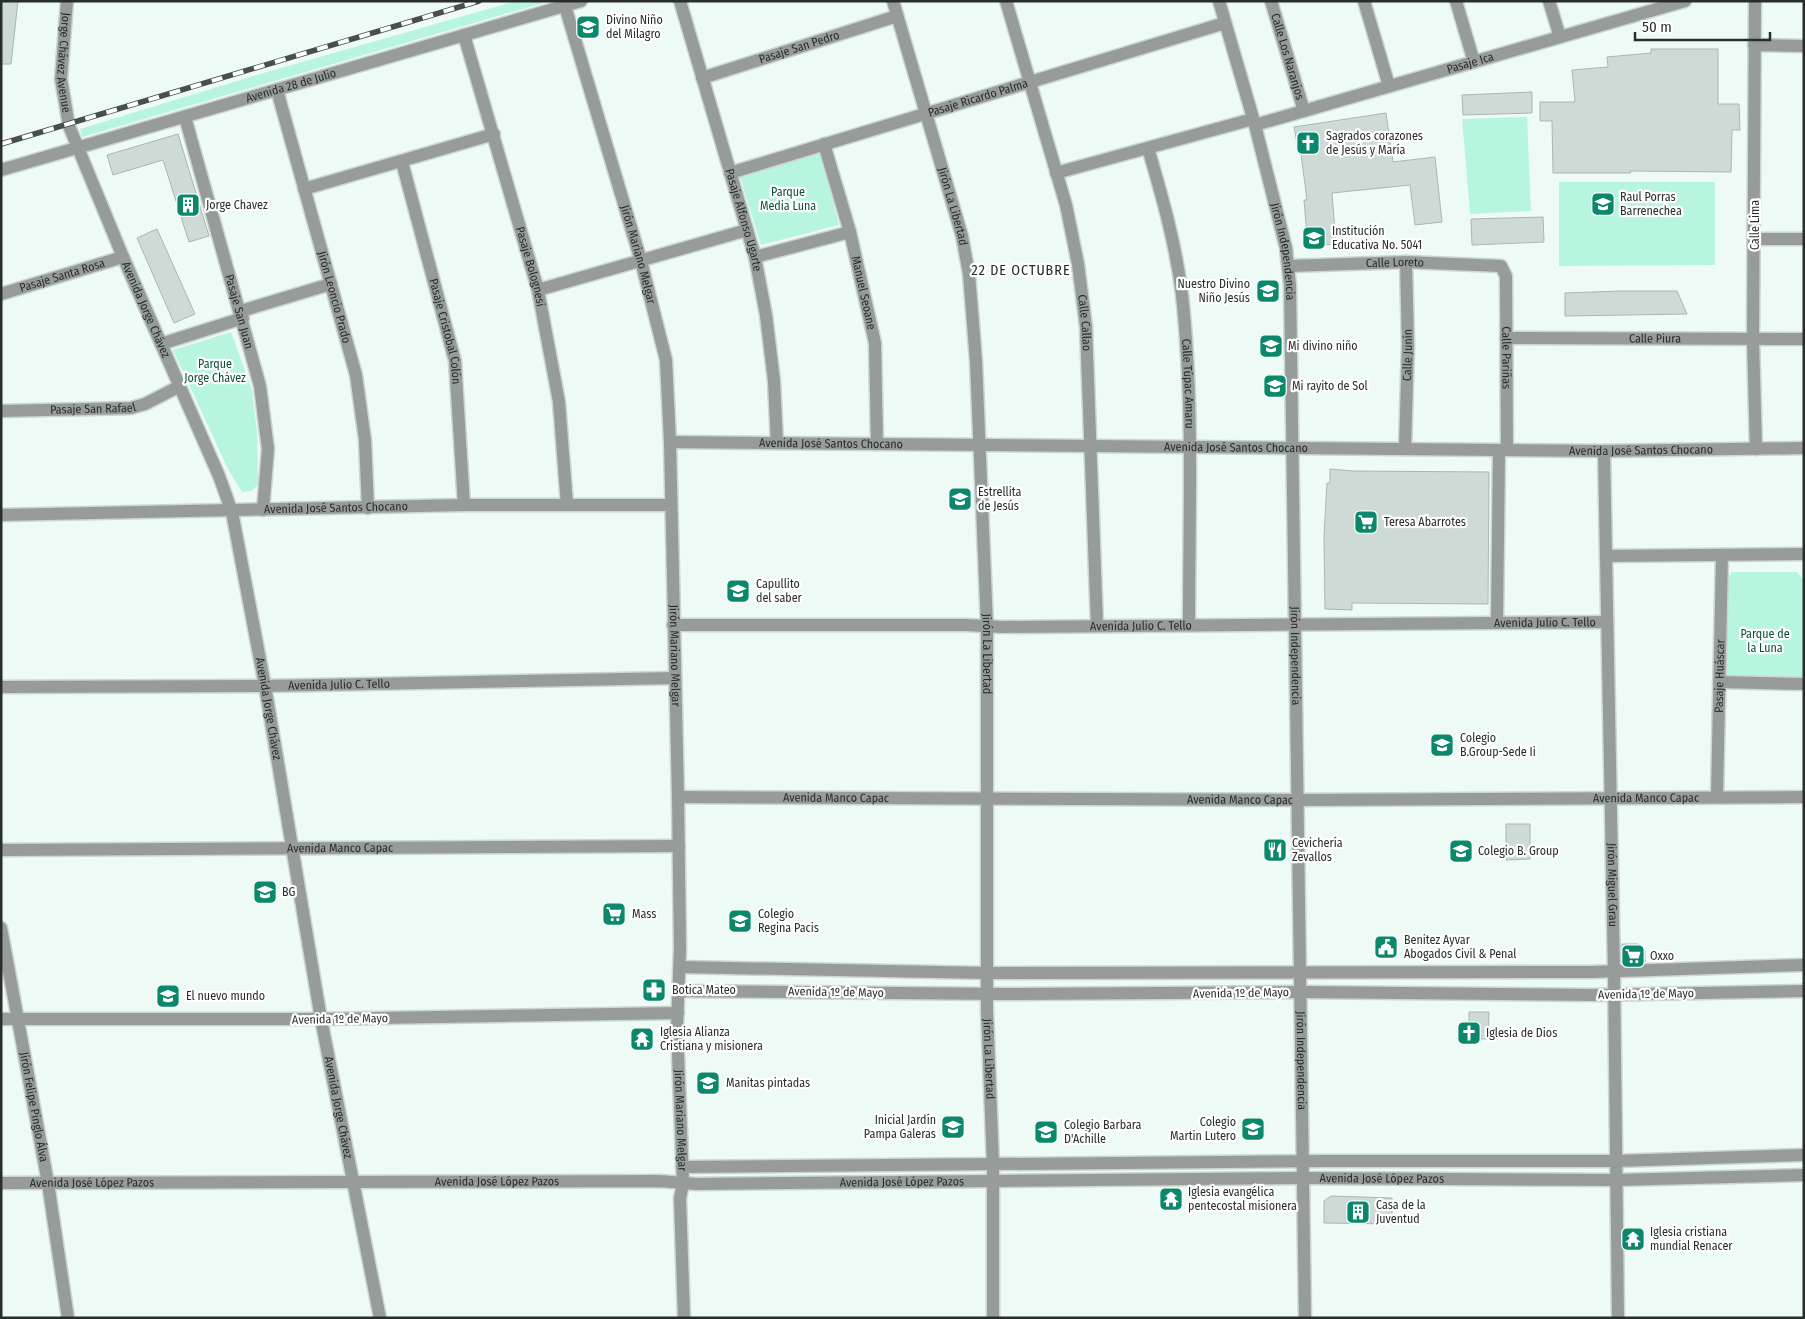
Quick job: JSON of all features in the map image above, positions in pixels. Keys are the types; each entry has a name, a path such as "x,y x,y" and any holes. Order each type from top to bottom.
{"street":[{"name":"Jorge Chávez Avenue","path":"67,1 61,79 69,126"},
{"name":"Avenida 28 de Julio","path":"1,170 581,1"},
{"name":"Pasaje Alfonso Ugarte","path":"680,1 755,257 766,315 774,381 777,443"},
{"name":"Jirón La Libertad","path":"892,1 962,236 969,274 976,361 987,626 987,994 993,1164 993,1318"},
{"name":"Calle Callao","path":"1006,1 1066,205 1078,264 1086,327 1098,625"},
{"name":"Jirón Independencia","path":"1219,1 1254,122 1289,266 1297,623 1305,1318"},
{"name":"Calle Los Naranjos","path":"1272,1 1304,111"},
{"path":"1364,1 1389,86"},
{"path":"1456,1 1474,62"},
{"path":"1549,1 1560,37"},
{"name":"Pasaje Ica","path":"1056,174 1148,148 1304,111 1560,37 1647,7 1685,1"},
{"name":"Calle Lima","path":"1756,1 1754,46 1756,449"},
{"name":"Jirón Mariano Melgar","path":"566,6 641,261 666,360 670,442 679,846 680,967 678,1013 683,1184 680,1198 684,1318"},
{"name":"Pasaje San Pedro","path":"702,78 897,16"},
{"name":"Pasaje Ricardo Palma","path":"730,173 926,112 1225,23"},
{"name":"Pasaje Bolognesi","path":"464,35 538,290 559,402 566,505"},
{"path":"1754,46 1804,46"},
{"name":"Jirón Leoncio Prado","path":"277,90 356,375 362,407 368,508"},
{"name":"Pasaje San Juan","path":"185,117 242,315 260,386 267,427 268,469 263,510"},
{"name":"Avenida Jorge Chávez","path":"69,126 232,512 265,686 321,1019 380,1318"},
{"path":"304,189 494,134"},
{"name":"Manuel Seoane","path":"824,144 850,232 875,343 877,444"},
{"name":"Calle Túpac Amaru","path":"1148,148 1169,223 1182,294 1187,368 1189,446 1189,624"},
{"name":"Pasaje Cristobal Colón","path":"402,162 455,361 464,505"},
{"path":"538,290 747,230"},
{"path":"755,257 850,232"},
{"path":"1755,239 1804,239"},
{"name":"Pasaje Santa Rosa","path":"1,294 123,257"},
{"name":"Calle Loreto","path":"1289,266 1406,262 1501,266"},
{"name":"Calle Junín","path":"1405,449 1408,345 1406,262"},
{"name":"Calle Pariñas","path":"1497,621 1506,338 1506,276 1501,266"},
{"path":"161,344 330,284"},
{"name":"Calle Piura","path":"1506,338 1804,339"},
{"name":"Pasaje San Rafael","path":"1,410 131,408 145,404 180,386"},
{"name":"Avenida José Santos Chocano","path":"670,442 1604,451 1804,448"},
{"name":"Jirón Miguel Grau","path":"1604,451 1614,972 1618,1318"},
{"name":"Avenida José Santos Chocano","path":"1,515 232,512 464,505 671,504"},
{"path":"1606,556 1804,554"},
{"name":"Pasaje Huáscar","path":"1717,797 1722,555"},
{"name":"Avenida Julio C. Tello","path":"674,626 1607,622"},
{"name":"Avenida Julio C. Tello","path":"1,687 265,686 675,678"},
{"path":"1719,682 1804,684"},
{"name":"Avenida Manco Capac","path":"678,797 986,800 1804,797"},
{"name":"Avenida Manco Capac","path":"1,850 679,846"},
{"name":"Jirón Felipe Pinglo Álva","path":"1,928 48,1183 68,1318"},
{"name":"Avenida 1º de Mayo","path":"680,967 988,973 1614,972 1804,965"},
{"name":"Avenida 1º de Mayo","path":"679,991 987,994 1302,992 1614,994 1804,990"},
{"name":"Avenida 1º de Mayo","path":"1,1019 321,1019 678,1013"},
{"name":"Avenida José López Pazos","path":"682,1167 1303,1161 1615,1161 1804,1155"},
{"name":"Avenida José López Pazos","path":"1,1183 659,1181 683,1184 1302,1178 1616,1180 1804,1175"}],"green space":[{"path":"516,1 550,1 82,137 80,129 267,72"},
{"path":"1527,117 1531,211 1470,214 1462,119"},
{"name":"Parque Media Luna","path":"820,151 839,225 761,245 739,174"},
{"path":"1559,182 1715,182 1715,265 1559,266"},
{"name":"Parque Jorge Chávez","path":"231,332 252,390 257,432 258,485 251,491 242,492 229,471 173,350"},
{"name":"Parque de la Luna","path":"1732,572 1797,572 1803,579 1804,675 1796,680 1731,680 1725,675 1726,579"}],"building":[{"path":"1,1 18,1 11,64 1,64"},
{"path":"1651,49 1718,49 1718,104 1739,104 1740,130 1732,130 1731,172 1630,171 1631,173 1553,173 1552,121 1540,121 1540,102 1575,102 1572,70 1608,67 1607,57 1651,53"},
{"path":"1532,92 1532,113 1463,115 1462,95"},
{"path":"1386,113 1393,162 1435,157 1442,222 1415,225 1410,185 1332,193 1336,244 1308,246 1304,200 1307,200 1301,154 1299,154 1294,127"},
{"name":"Jorge Chavez","path":"178,134 209,236 189,242 163,160 113,175 107,155"},
{"path":"1543,217 1544,242 1472,245 1471,219"},
{"path":"157,229 195,314 174,323 137,238"},
{"path":"1677,291 1687,314 1565,316 1565,293"},
{"path":"1330,469 1353,471 1489,472 1488,604 1352,603 1352,610 1325,609 1324,536 1327,483 1330,483"},
{"path":"1506,824 1530,824 1530,859 1506,860"},
{"name":"Oxxo","path":"1622,944 1638,944 1638,951 1645,951 1645,962 1622,963"},
{"path":"1469,1012 1489,1012 1488,1039 1469,1039"},
{"name":"Casa de la Juventud","path":"1331,1196 1392,1198 1392,1224 1324,1223 1324,1201"}],"railway":[{"path":"1,144 479,1"}],"place":[{"name":"Divino Niño del Milagro","path":"588,27"},
{"name":"Sagrados corazones de Jesús y María","path":"1308,143"},
{"name":"Raul Porras Barrenechea","path":"1603,204"},
{"name":"Jorge Chavez","path":"188,205"},
{"name":"Institución Educativa No. 5041","path":"1314,238"},
{"name":"Nuestro Divino Niño Jesús","path":"1268,291"},
{"name":"Mi divino niño","path":"1271,346"},
{"name":"Mi rayito de Sol","path":"1275,386"},
{"name":"Estrellita de Jesús","path":"960,499"},
{"name":"Teresa Abarrotes","path":"1366,522"},
{"name":"Capullito del saber","path":"738,591"},
{"name":"Colegio B.Group-Sede Ii","path":"1442,745"},
{"name":"Cevichería Zevallos","path":"1275,850"},
{"name":"Colegio B. Group","path":"1461,851"},
{"name":"BG","path":"265,892"},
{"name":"Mass","path":"614,914"},
{"name":"Colegio Regina Pacis","path":"740,921"},
{"name":"Benitez Ayvar Abogados Civil & Penal","path":"1386,947"},
{"name":"Oxxo","path":"1633,956"},
{"name":"Botica Mateo","path":"654,990"},
{"name":"El nuevo mundo","path":"168,996"},
{"name":"Iglesia de Dios","path":"1469,1033"},
{"name":"Iglesia Alianza Cristiana y misionera","path":"642,1039"},
{"name":"Manitas pintadas","path":"708,1083"},
{"name":"Inicial Jardín Pampa Galeras","path":"953,1127"},
{"name":"Colegio Martin Lutero","path":"1253,1129"},
{"name":"Colegio Barbara D'Achille","path":"1046,1132"},
{"name":"Iglesia evangélica pentecostal misionera","path":"1171,1199"},
{"name":"Casa de la Juventud","path":"1358,1212"},
{"name":"Iglesia cristiana mundial Renacer","path":"1633,1239"}],"district":[{"name":"22 DE OCTUBRE","path":"1021,270"}]}
